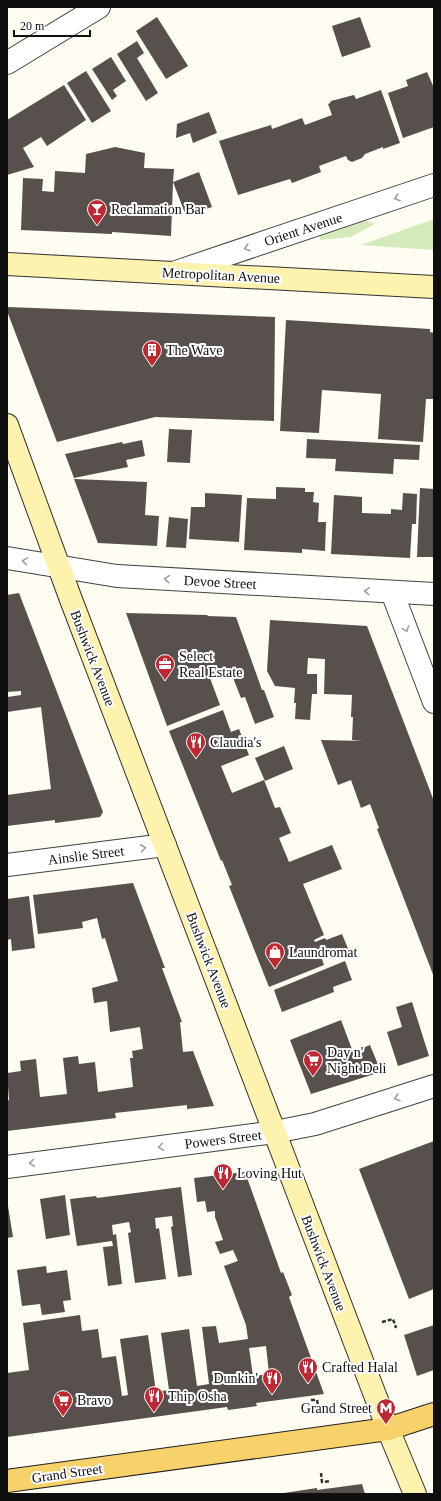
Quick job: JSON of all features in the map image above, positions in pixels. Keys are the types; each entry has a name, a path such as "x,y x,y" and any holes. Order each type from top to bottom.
{"main road":[{"name":"Metropolitan Avenue","path":"7,264 434,287"},
{"name":"Bushwick Avenue","path":"7,425 164,845 414,1494"},
{"name":"Grand Street","path":"7,1481 388,1429 434,1414"}],"street":[{"path":"7,63 99,7"},
{"name":"Orient Avenue","path":"172,272 434,185"},
{"name":"Devoe Street","path":"7,558 117,576 434,594"},
{"path":"392,592 434,702"},
{"name":"Ainslie Street","path":"7,865 164,845"},
{"name":"Powers Street","path":"7,1167 275,1132 315,1124 434,1086"}],"path":[{"path":"382,1322 393,1319 396,1328"},
{"path":"311,1400 318,1400 318,1406"},
{"path":"321,1473 322,1482 330,1481"}],"green space":[{"path":"434,219 434,250 361,245"},
{"path":"365,220 375,224 351,237 320,240 319,235"}],"building":[{"path":"157,17 188,66 166,79 136,31"},
{"path":"360,17 371,47 342,57 332,26"},
{"path":"137,41 144,53 137,58 158,93 146,101 117,54"},
{"path":"111,57 126,81 113,90 117,96 112,100 92,69"},
{"path":"86,71 111,111 92,123 67,83"},
{"path":"427,72 434,88 434,127 403,138 388,93 408,86 406,80"},
{"path":"64,85 86,120 47,146 41,137 23,148 34,167 7,175 7,120"},
{"path":"381,90 400,143 383,149 383,147 365,154 362,158 352,162 348,160 346,156 319,166 321,172 292,183 290,179 238,195 219,141 271,125 272,129 302,118 305,125 332,115 328,104 331,101 354,95 356,99"},
{"path":"209,112 217,133 193,143 190,133 176,138 177,124"},
{"path":"115,147 145,153 144,168 174,169 171,236 112,232 112,234 21,230 23,178 43,179 42,191 54,192 55,171 85,173 86,154"},
{"path":"199,172 212,207 186,216 173,182"},
{"name":"The Wave","path":"7,307 275,317 274,421 155,417 57,442 7,311"},
{"path":"286,320 430,329 430,332 434,333 434,399 426,399 423,442 378,439 381,394 322,390 319,433 280,431"},
{"path":"169,429 192,430 190,463 167,462"},
{"path":"307,439 420,445 419,460 394,459 393,474 335,471 336,459 306,458"},
{"path":"142,440 145,456 126,460 128,467 74,478 65,454 122,442 123,444"},
{"path":"74,479 147,482 145,515 159,516 157,546 98,543"},
{"path":"276,487 305,488 305,492 314,492 313,502 319,503 318,522 326,522 325,551 302,549 302,553 244,550 247,498 276,499"},
{"path":"420,488 434,489 434,557 417,557"},
{"path":"205,493 242,495 239,542 189,539 191,507 205,507"},
{"path":"403,493 417,494 416,524 412,524 410,558 331,554 334,495 362,497 362,513 391,514 391,509 402,510"},
{"path":"169,517 188,519 186,548 166,547"},
{"path":"19,593 103,812 100,817 55,823 55,820 7,826 7,795 51,789 41,707 7,712 7,697 21,695 21,691 7,692 7,595"},
{"path":"126,613 236,617 262,690 264,690 274,717 255,724 245,697 241,698 230,670 210,678 220,705 167,726"},
{"path":"270,620 367,626 434,801 434,977 377,829 379,828 370,804 361,808 351,780 338,785 321,740 363,741 352,740 352,695 324,694 325,659 308,658 307,674 317,674 317,694 312,694 310,720 295,719 295,688 275,686 267,671"},
{"path":"223,710 231,732 239,729 249,755 221,766 232,793 264,780 275,808 280,807 291,833 279,838 289,862 332,845 342,869 303,884 324,935 314,940 315,942 325,938 326,940 342,934 349,951 322,959 324,965 269,987 229,886 232,885 169,731"},
{"path":"284,746 293,769 265,781 255,758"},
{"path":"133,883 165,968 162,968 182,1022 180,1022 183,1052 193,1051 214,1106 187,1109 187,1105 115,1113 116,1118 7,1131 7,1101 9,1100 7,1073 21,1071 20,1061 36,1059 40,1097 67,1094 63,1058 78,1056 79,1064 95,1062 98,1092 133,1087 130,1058 133,1058 132,1051 143,1049 140,1027 110,1032 107,1001 94,1003 92,988 118,981 105,938 102,939 97,918 82,922 83,928 38,934 33,895"},
{"path":"29,896 35,948 12,951 11,939 7,940 7,899"},
{"path":"345,961 352,980 333,987 334,992 282,1012 274,990"},
{"path":"412,1002 429,1056 398,1066 387,1032 402,1027 396,1007"},
{"path":"341,1020 353,1052 370,1045 381,1072 311,1094 290,1040"},
{"path":"434,1141 434,1289 409,1299 359,1169"},
{"path":"245,1172 281,1273 283,1272 292,1295 289,1297 324,1394 256,1403 257,1406 228,1410 227,1407 7,1437 7,1373 29,1370 23,1323 80,1315 82,1331 98,1329 102,1358 116,1356 122,1396 128,1395 120,1339 148,1335 156,1392 169,1390 161,1333 189,1329 197,1386 209,1384 202,1327 216,1326 219,1343 248,1339 246,1325 224,1266 238,1261 233,1250 220,1254 215,1242 223,1240 215,1217 215,1211 207,1212 205,1201 197,1202 194,1178","holes":["266,1346 269,1374 253,1376 249,1348"]},
{"path":"181,1187 192,1275 178,1277 171,1227 173,1226 172,1216 155,1218 156,1229 159,1228 166,1279 135,1283 128,1233 131,1232 129,1222 112,1225 113,1235 116,1234 122,1284 108,1286 103,1247 113,1246 112,1241 77,1246 70,1199 96,1196 97,1198"},
{"path":"65,1195 70,1235 46,1239 40,1199"},
{"path":"7,1200 13,1237 7,1238"},
{"path":"46,1266 47,1273 67,1270 71,1300 63,1301 65,1312 42,1315 40,1304 22,1306 17,1270"},
{"path":"434,1325 434,1370 417,1376 404,1335"},
{"path":"362,1484 365,1494 277,1494 317,1488 317,1490"}],"place":[{"name":"Reclamation Bar","path":"97,226"},
{"name":"The Wave","path":"152,367"},
{"name":"Select Real Estate","path":"165,681"},
{"name":"Claudia's","path":"196,759"},
{"name":"Laundromat","path":"275,969"},
{"name":"Day n' Night Deli","path":"313,1077"},
{"name":"Loving Hut","path":"223,1190"},
{"name":"Crafted Halal","path":"308,1384"},
{"name":"Dunkin'","path":"272,1395"},
{"name":"Thip Osha","path":"154,1413"},
{"name":"Bravo","path":"63,1417"},
{"name":"Grand Street","path":"386,1425"}]}
